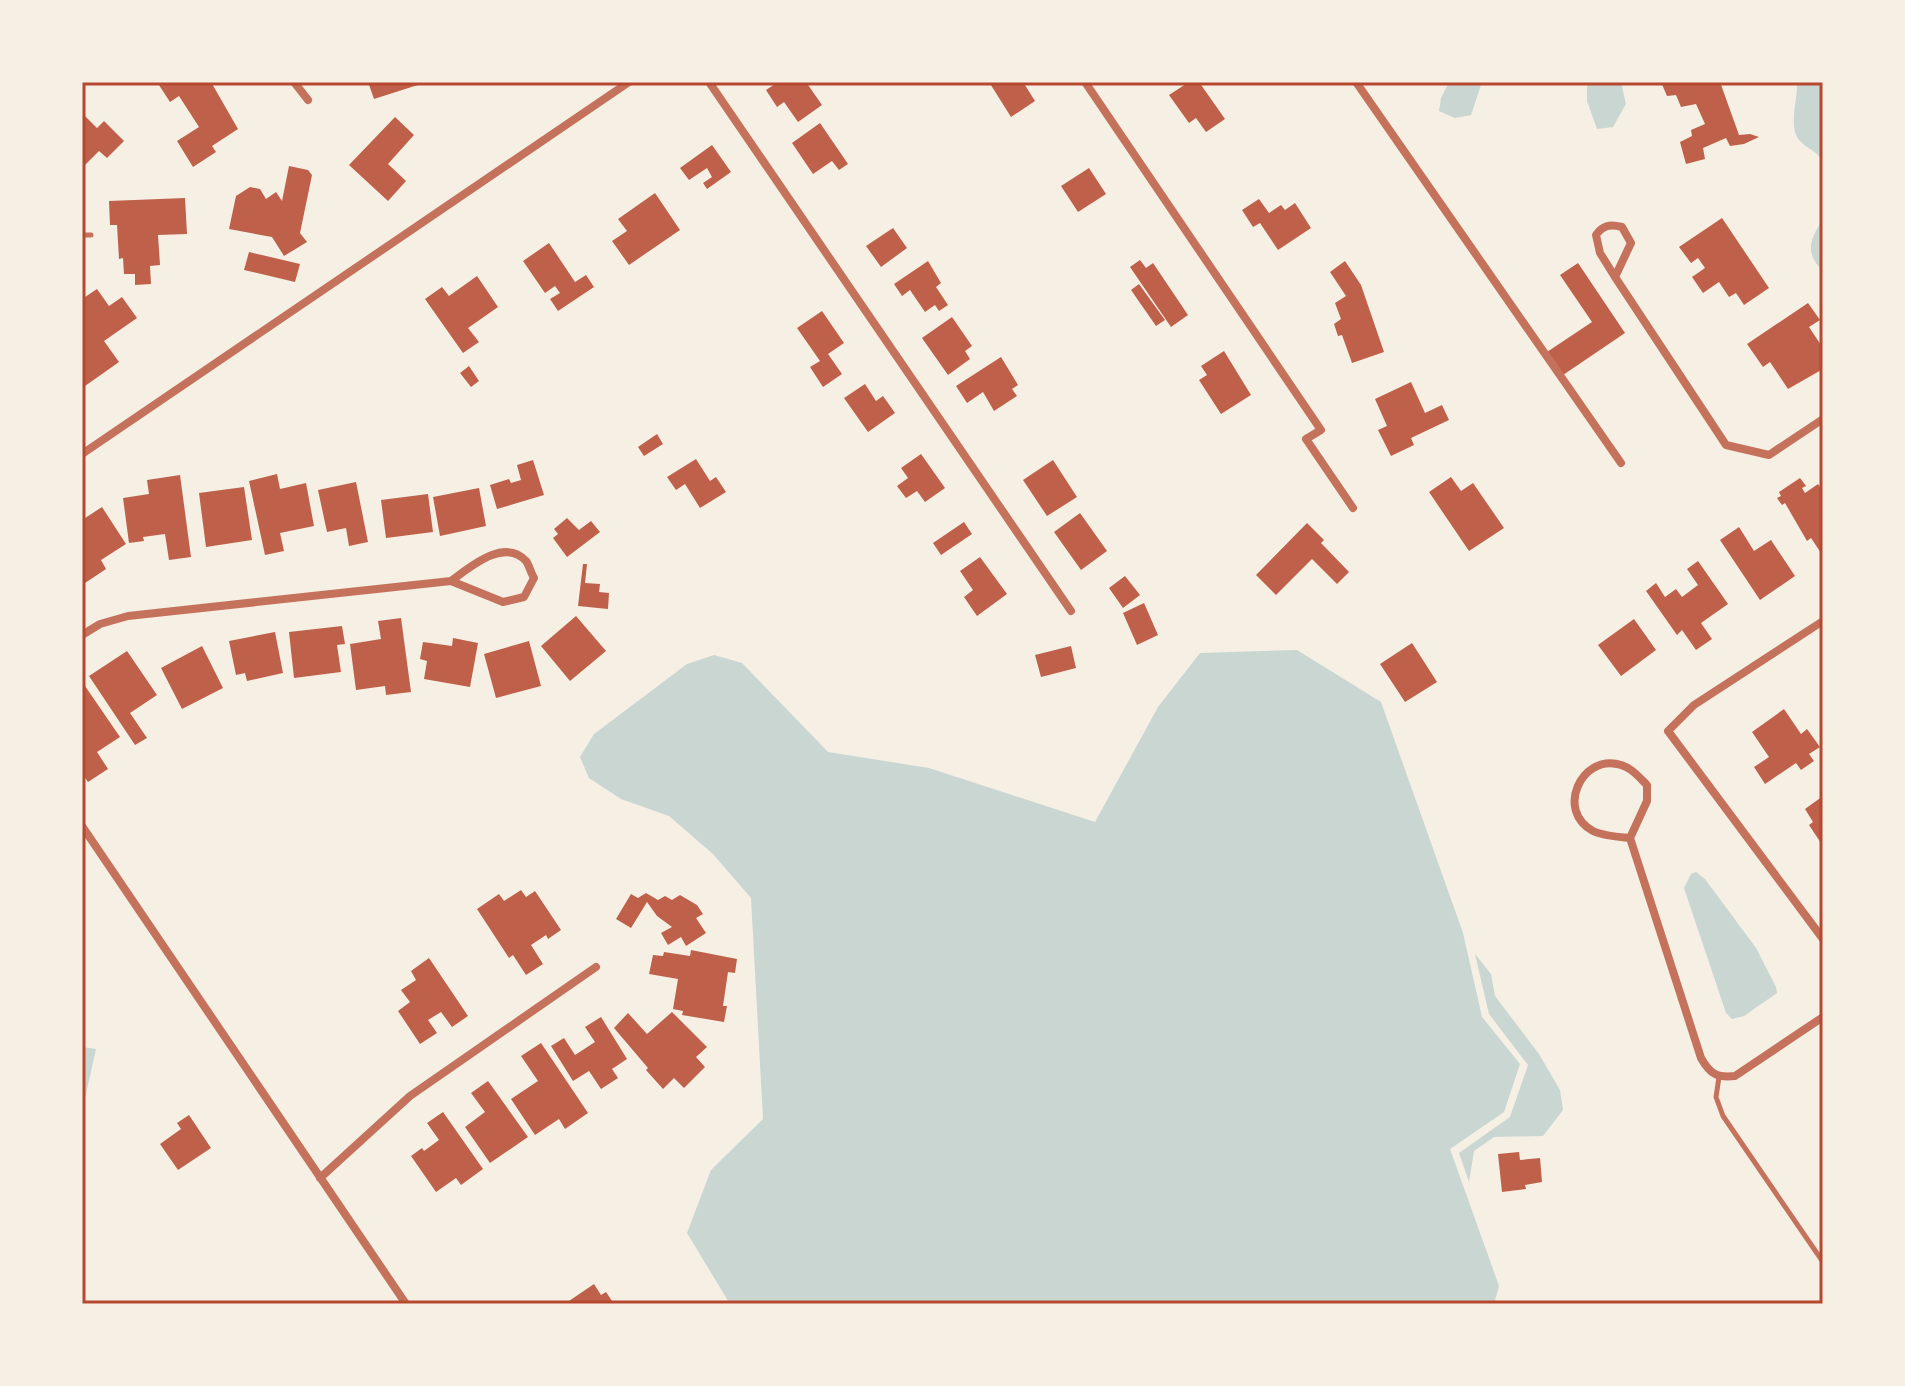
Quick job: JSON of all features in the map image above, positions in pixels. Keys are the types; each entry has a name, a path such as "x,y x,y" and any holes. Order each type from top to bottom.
{"street":[{"path":"294,82 308,100"},
{"path":"82,454 629,82"},
{"path":"709,82 1071,611"},
{"path":"1085,82 1321,430 1306,439 1353,508"},
{"path":"1356,82 1621,463"},
{"path":"1615,277 1631,243 1622,227 1611,224 1601,227 1596,235 1600,253 1615,277 1726,445 1769,455 1823,419"},
{"path":"82,635 100,624 128,616 451,581 503,602 524,597 534,578 526,561 512,552 482,559 451,581"},
{"path":"1823,621 1694,705 1668,731 1823,939"},
{"path":"1630,838 1593,831 1579,818 1572,804 1577,787 1592,769 1614,762 1631,770 1647,785 1647,801 1630,838 1701,1058 1709,1072 1719,1077 1735,1076 1823,1017"},
{"path":"82,826 406,1304"},
{"path":"320,1178 410,1096 596,967"}],"lane":[{"path":"82,235 91,235"},
{"path":"1719,1077 1716,1097 1723,1116 1823,1262"}],"shaded area":[{"path":"1449,82 1482,82 1471,115 1455,118 1439,111"},
{"path":"1587,82 1621,82 1626,104 1613,127 1597,129 1587,101"},
{"path":"1797,82 1823,82 1823,162 1796,134"},
{"path":"1823,220 1823,271 1813,259 1811,246"},
{"path":"1297,650 1381,702 1463,933 1482,1017 1520,1064 1504,1112 1450,1149 1499,1286 1494,1304 730,1304 687,1233 711,1170 763,1119 751,898 713,854 669,816 621,799 589,778 580,757 594,734 687,664 714,655 742,663 828,752 929,768 1095,822 1158,707 1200,653"},
{"path":"1696,872 1705,879 1756,948 1776,987 1777,993 1744,1016 1732,1019 1726,1013 1684,888 1691,874"},
{"path":"1475,954 1491,974 1495,996 1539,1054 1560,1090 1563,1110 1543,1136 1494,1137 1474,1151 1469,1182 1459,1153 1510,1117 1528,1065 1489,1014"},
{"path":"82,1047 96,1049 82,1112"}],"building":[{"path":"157,82 211,82 238,129 212,146 216,152 193,167 177,141 199,127 179,96 170,102"},
{"path":"368,82 423,82 424,83 374,99"},
{"path":"778,82 806,82 822,105 798,122 784,102 777,107 766,90"},
{"path":"989,82 1023,82 1035,101 1011,117"},
{"path":"1189,82 1199,82 1225,119 1206,132 1196,118 1189,123 1169,95"},
{"path":"1661,82 1720,82 1739,135 1759,137 1730,146 1726,138 1703,148 1705,159 1686,164 1680,142 1692,136 1691,130 1705,124 1696,104 1681,107 1676,95 1667,96"},
{"path":"82,113 97,128 104,121 124,141 107,158 99,151 82,168"},
{"path":"395,117 414,135 388,164 406,181 388,201 349,165"},
{"path":"820,123 848,164 839,170 832,161 813,174 792,143"},
{"path":"712,145 731,172 707,189 703,183 712,177 707,168 689,180 680,168"},
{"path":"289,166 308,170 312,175 300,233 307,242 284,256 272,237 229,229 236,196 250,187 260,189 266,199 276,192 282,201"},
{"path":"1089,168 1106,194 1078,212 1061,186"},
{"path":"655,193 680,230 629,265 612,241 627,231 618,219"},
{"path":"185,198 187,234 158,235 160,265 150,266 151,284 135,285 135,274 124,274 123,258 119,259 117,225 110,225 109,201"},
{"path":"1259,199 1269,213 1281,205 1285,210 1295,203 1311,228 1278,250 1260,223 1253,227 1242,210"},
{"path":"1722,218 1769,288 1744,305 1736,293 1729,297 1719,282 1703,293 1692,277 1705,268 1698,258 1691,263 1679,247"},
{"path":"893,228 907,248 881,267 866,246"},
{"path":"549,243 575,282 586,275 594,287 558,311 550,299 560,293 555,286 545,293 523,261"},
{"path":"249,252 300,264 295,282 244,270"},
{"path":"1140,260 1146,268 1153,263 1188,315 1171,327 1130,267"},
{"path":"928,261 941,283 936,287 948,305 939,311 935,305 925,312 910,290 902,296 894,284"},
{"path":"1345,261 1361,285 1384,352 1352,363 1342,335 1338,336 1334,324 1341,319 1335,303 1346,296 1330,272"},
{"path":"1578,263 1625,333 1563,375 1547,352 1592,322 1560,275"},
{"path":"477,276 498,307 468,328 479,342 463,353 425,299 442,287 449,296"},
{"path":"1139,284 1165,320 1156,326 1131,290"},
{"path":"97,289 109,306 122,297 137,318 104,341 119,362 85,386 82,381 82,299"},
{"path":"1808,303 1820,320 1809,327 1823,348 1823,369 1788,389 1770,362 1763,367 1747,344"},
{"path":"822,311 844,343 828,354 842,374 823,387 810,367 820,361 797,328"},
{"path":"952,317 972,346 965,351 970,359 948,375 922,338"},
{"path":"1224,351 1251,395 1221,414 1199,380 1207,375 1201,366"},
{"path":"1001,357 1018,385 1012,389 1017,396 994,411 983,392 967,403 956,386"},
{"path":"469,366 479,381 471,387 460,373"},
{"path":"1411,382 1425,413 1442,405 1449,420 1411,438 1414,445 1391,456 1378,430 1387,426 1375,399"},
{"path":"865,384 876,401 883,396 895,413 868,432 844,398"},
{"path":"657,434 663,444 644,456 638,447"},
{"path":"921,454 945,488 925,502 917,491 906,498 897,486 908,478 901,468"},
{"path":"696,459 710,481 716,477 726,492 700,508 685,484 676,490 667,477"},
{"path":"533,460 544,495 497,509 490,485 509,479 511,483 521,480 517,465"},
{"path":"1053,460 1077,497 1047,516 1023,480"},
{"path":"277,474 280,489 306,483 314,526 280,533 284,551 265,555 249,481"},
{"path":"180,475 191,557 169,560 165,534 143,537 144,541 129,543 123,498 149,494 147,480"},
{"path":"1451,477 1461,491 1473,483 1504,528 1469,551 1429,492"},
{"path":"1800,478 1806,486 1802,488 1805,493 1818,484 1823,491 1823,556 1811,538 1807,541 1785,503 1782,505 1777,498 1781,496 1779,492"},
{"path":"356,482 368,542 349,546 346,528 327,532 318,490"},
{"path":"244,487 252,540 206,547 199,493"},
{"path":"479,488 486,526 440,536 433,497"},
{"path":"428,494 433,532 386,538 381,500"},
{"path":"102,507 126,544 101,560 106,569 85,583 82,579 82,520"},
{"path":"1080,513 1107,551 1081,570 1054,532"},
{"path":"567,518 579,530 591,521 600,532 567,557 553,538 558,534 554,529"},
{"path":"964,522 972,534 941,555 933,543"},
{"path":"1307,523 1349,572 1337,584 1312,559 1276,595 1256,575"},
{"path":"1739,527 1754,551 1771,540 1795,576 1760,600 1720,540"},
{"path":"980,557 1007,594 977,616 964,597 973,590 960,571"},
{"path":"1698,561 1728,604 1701,623 1712,639 1696,650 1682,630 1677,635 1646,591 1656,583 1665,597 1676,589 1682,597 1698,585 1687,569"},
{"path":"583,564 587,564 585,583 600,584 599,592 609,593 608,609 578,606"},
{"path":"1125,576 1140,595 1123,608 1109,588"},
{"path":"1144,603 1158,635 1137,645 1123,613"},
{"path":"576,616 606,651 570,681 541,646"},
{"path":"401,618 411,692 386,695 385,686 356,690 350,644 381,639 378,621"},
{"path":"1634,619 1656,650 1621,676 1598,645"},
{"path":"342,626 345,644 337,645 341,672 294,678 289,632"},
{"path":"275,632 283,673 247,681 245,673 236,675 229,641"},
{"path":"453,638 478,643 470,687 424,679 427,661 420,659 423,642 452,646"},
{"path":"529,641 541,686 496,698 484,654"},
{"path":"1412,643 1437,682 1405,702 1380,664"},
{"path":"202,646 223,688 182,709 161,668"},
{"path":"1071,646 1076,668 1041,677 1035,655"},
{"path":"127,651 157,695 130,713 147,738 135,745 89,676"},
{"path":"85,686 120,737 97,752 108,769 88,782 82,773 82,688"},
{"path":"1784,709 1801,734 1807,729 1820,747 1809,754 1814,761 1801,770 1796,763 1765,784 1754,767 1769,757 1752,732"},
{"path":"1823,796 1823,846 1809,825 1813,822 1805,809"},
{"path":"521,890 526,897 535,891 561,930 531,945 543,964 526,975 513,955 509,958 477,909 499,894 504,901"},
{"path":"646,893 658,900 665,896 672,900 680,895 697,905 703,914 696,918 706,933 686,946 681,937 668,945 661,933 672,927 657,916 647,902 631,928 616,919 631,894 638,898"},
{"path":"691,950 737,959 735,973 728,972 724,1022 682,1015 683,1011 673,1009 678,979 649,974 653,955 663,956 664,952 690,956"},
{"path":"429,958 468,1016 452,1027 441,1012 428,1020 437,1033 420,1044 398,1011 410,1002 401,990 416,980 411,971"},
{"path":"672,1012 707,1047 696,1057 705,1067 684,1088 674,1078 663,1089 614,1028 628,1013 647,1034"},
{"path":"601,1017 627,1059 612,1069 618,1078 601,1089 589,1071 573,1081 551,1046 564,1038 575,1055 595,1042 585,1027"},
{"path":"541,1043 588,1113 565,1129 559,1119 535,1135 511,1099 538,1081 521,1056"},
{"path":"488,1081 528,1137 490,1163 465,1127 485,1112 471,1093"},
{"path":"443,1112 483,1169 461,1185 456,1178 436,1192 411,1156 439,1140 427,1123"},
{"path":"189,1115 211,1148 178,1170 160,1144 181,1129 177,1123"},
{"path":"1519,1152 1520,1160 1540,1158 1542,1182 1525,1185 1526,1189 1502,1192 1498,1154"},
{"path":"594,1284 601,1295 606,1292 614,1304 571,1304 569,1301"}]}
